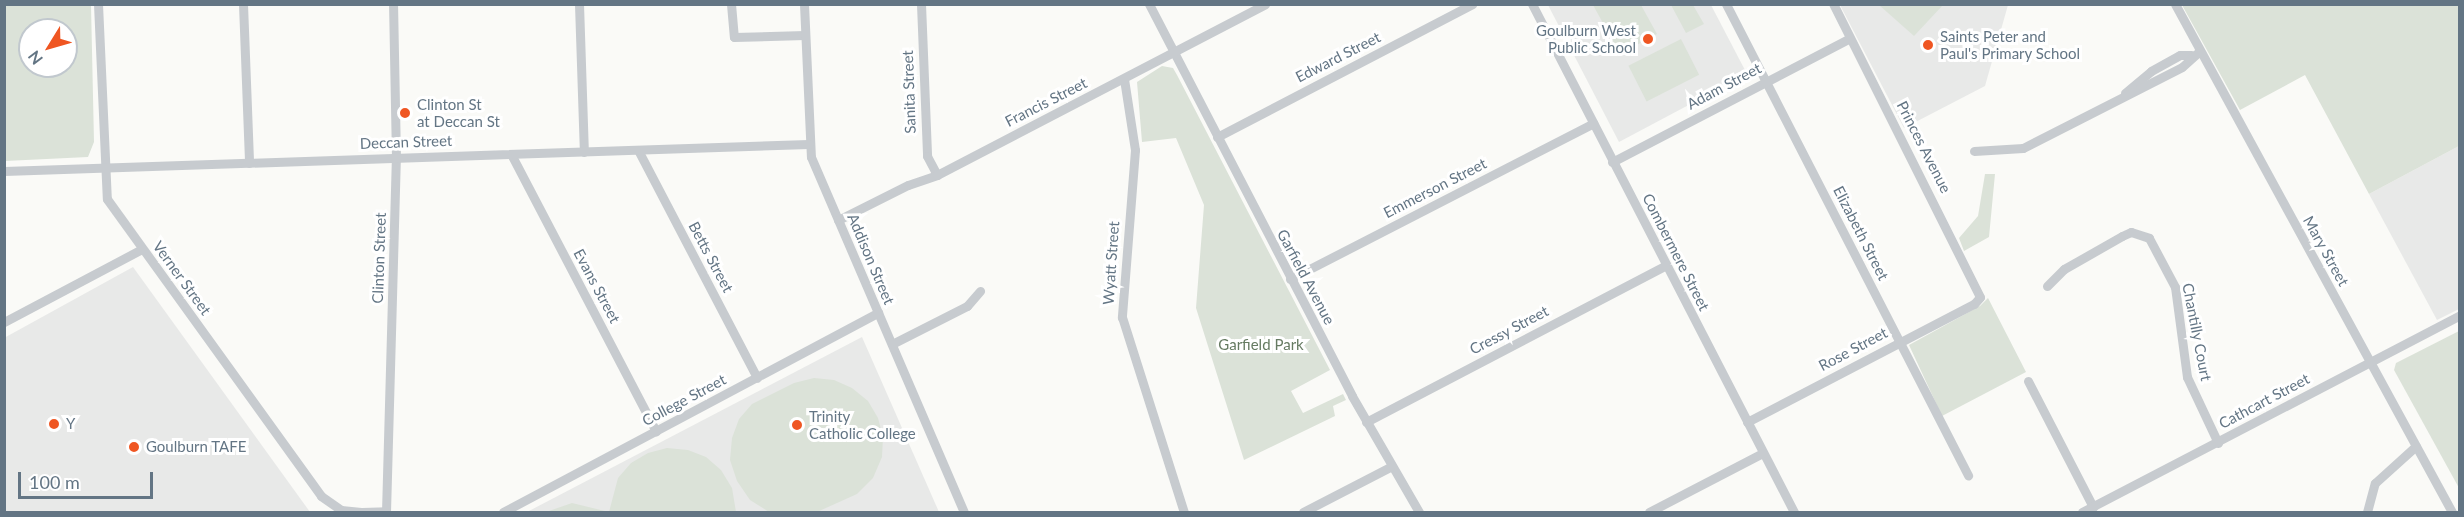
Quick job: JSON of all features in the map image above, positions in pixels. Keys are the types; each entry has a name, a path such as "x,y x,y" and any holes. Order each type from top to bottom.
{"street":[{"name":"Verner Street","path":"98,4 107,199 321,495 341,510 362,513 386,512"},
{"path":"243,4 249,163"},
{"name":"Clinton Street","path":"386,512 396,158 393,4"},
{"path":"579,4 584,152"},
{"path":"731,4 734,37 805,35"},
{"name":"Addison Street","path":"804,4 809,144 838,220 964,513"},
{"name":"Sanita Street","path":"921,4 927,156 937,176"},
{"name":"Garfield Avenue","path":"1149,4 1290,279 1390,467 1419,513"},
{"name":"Francis Street","path":"838,220 908,184 937,176 1265,4"},
{"name":"Edward Street","path":"1217,137 1473,4"},
{"name":"Combermere Street","path":"1532,4 1794,513"},
{"name":"Elizabeth Street","path":"1726,4 1968,475"},
{"name":"Princes Avenue","path":"1833,4 1979,292 1974,304"},
{"name":"Mary Street","path":"2175,4 2196,53 2452,513"},
{"name":"Adam Street","path":"1612,162 1850,38"},
{"path":"1974,151 2023,148 2124,94 2182,68 2196,53"},
{"name":"Wyatt Street","path":"1124,79 1135,150 1122,317 1184,513"},
{"name":"Emmerson Street","path":"1290,279 1593,123"},
{"name":"Deccan Street","path":"4,171 809,144"},
{"name":"Betts Street","path":"638,150 757,378"},
{"name":"Evans Street","path":"511,154 656,431"},
{"name":"Chantilly Court","path":"2047,286 2064,269 2131,232 2149,238 2175,286 2187,377 2218,443"},
{"path":"4,322 142,249"},
{"name":"Cressy Street","path":"1366,422 1666,265"},
{"path":"892,344 967,306 980,291"},
{"name":"Rose Street","path":"1747,422 1974,304"},
{"name":"College Street","path":"503,513 878,313"},
{"name":"Cathcart Street","path":"2082,513 2460,315"},
{"path":"2028,381 2093,507"},
{"path":"2367,513 2375,483 2416,446"},
{"path":"1649,513 1763,453"},
{"path":"1304,513 1390,467"}],"shaded area":[{"name":"Goulburn West Public School","path":"1548,5 1711,5 1747,74 1619,142"},
{"name":"Saints Peter and Paul's Primary School","path":"1840,5 2008,5 1985,86 1904,128"},
{"path":"2459,146 2459,309 2437,320 2369,194"},
{"name":"Goulburn TAFE","path":"133,267 310,512 5,512 4,338"},
{"name":"Trinity Catholic College","path":"862,337 939,512 527,512"}],"green space":[{"path":"4,5 91,5 94,142 88,157 5,161"},
{"path":"1593,5 1641,5 1657,34 1620,54"},
{"path":"1671,5 1693,5 1704,24 1686,33"},
{"path":"1879,5 1943,5 1914,36"},
{"path":"2182,5 2459,5 2459,146 2369,194 2305,75 2240,110"},
{"path":"1681,39 1699,75 1647,101 1628,66"},
{"name":"Garfield Park","path":"1162,66 1173,68 1177,75 1330,370 1291,391 1303,413 1343,394 1346,400 1333,406 1335,416 1244,460 1196,308 1204,205 1176,138 1142,142 1137,82"},
{"path":"1985,174 1995,174 1989,237 1964,251 1959,238 1978,216"},
{"path":"1988,298 2026,372 1942,416 1909,345 1980,306"},
{"path":"2459,331 2459,488 2394,370 2396,363"},
{"path":"814,378 834,380 852,388 868,401 878,418 883,437 882,457 873,478 857,494 817,512 769,512 750,500 737,481 730,460 732,438 739,419 752,404 794,383"},
{"path":"667,448 688,450 706,457 721,470 732,488 736,512 609,512 618,478 631,463 648,453"},
{"path":"572,503 609,512 546,512"}],"place":[{"name":"Goulburn West Public School","path":"1648,39"},
{"name":"Saints Peter and Paul's Primary School","path":"1928,45"},
{"name":"Clinton St at Deccan St","path":"405,113"},
{"name":"Y","path":"54,424"},
{"name":"Trinity Catholic College","path":"797,425"},
{"name":"Goulburn TAFE","path":"134,447"}]}
